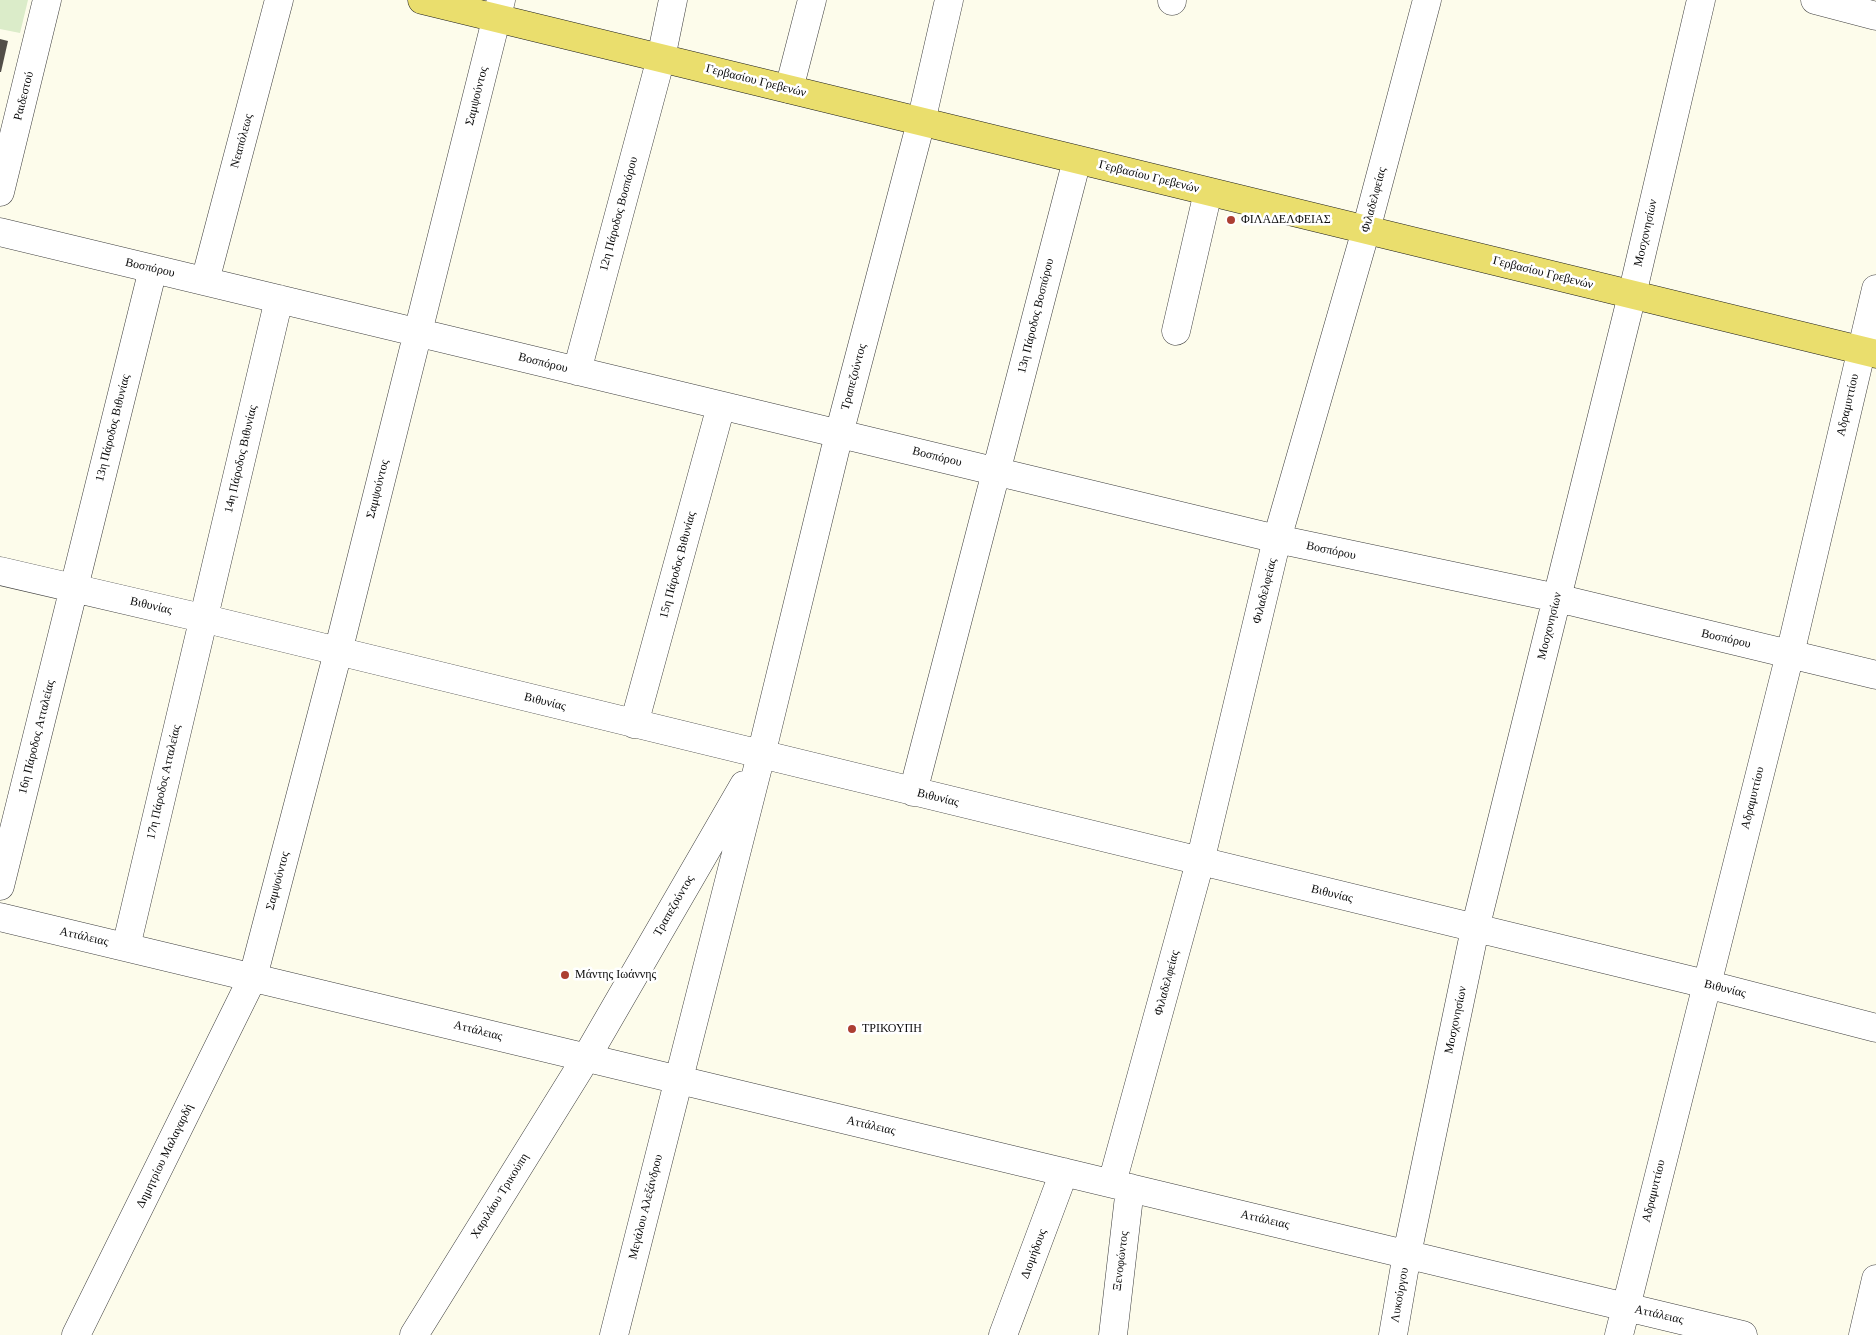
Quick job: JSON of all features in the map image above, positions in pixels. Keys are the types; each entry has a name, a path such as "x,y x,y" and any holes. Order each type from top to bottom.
{"main road":[{"name":"Γερβασίου Γρεβενών","path":"422,0 499,9 661,58 1868,352"}],"street":[{"name":"Ραιδεστού","path":"0,192 47,0"},
{"name":"Νεαπόλεως","path":"205,281 279,0"},
{"name":"12η Πάροδος Βοσπόρου","path":"577,371 661,58 673,0"},
{"path":"789,89 812,0"},
{"name":"Τραπεζούντος","path":"678,1080 761,755 839,434 921,122 949,0"},
{"name":"Φιλαδελφείας","path":"1121,1186 1277,539 1366,230 1427,0"},
{"name":"Μοσχονησίων","path":"1407,1254 1475,929 1632,294 1701,0"},
{"path":"1815,0 1876,16"},
{"name":"Σαμψούντος","path":"253,977 338,652 499,9"},
{"name":"13η Πάροδος Βοσπόρου","path":"914,792 1077,160"},
{"path":"1176,331 1208,192"},
{"name":"Βοσπόρου","path":"0,232 1277,539 1556,598 1876,675"},
{"name":"13η Πάροδος Βιθυνίας","path":"73,587 153,268"},
{"name":"Αδραμυττίου","path":"1619,1335 1706,984 1868,352 1876,288"},
{"name":"14η Πάροδος Βιθυνίας","path":"202,618 279,299"},
{"name":"15η Πάροδος Βιθυνίας","path":"634,724 721,406"},
{"name":"Βιθυνίας","path":"0,571 202,618 1706,984 1876,1028"},
{"name":"16η Πάροδος Ατταλείας","path":"0,886 73,587"},
{"name":"17η Πάροδος Ατταλείας","path":"126,946 202,618"},
{"name":"Τραπεζούντος","path":"586,1058 761,755"},
{"name":"Αττάλειας","path":"0,917 1743,1335"},
{"name":"Δημητρίου Μαλαγαρδή","path":"76,1335 253,977"},
{"name":"Χαριλάου Τρικούπη","path":"414,1335 586,1058"},
{"name":"Μεγάλου Αλεξάνδρου","path":"614,1335 678,1080"},
{"name":"Διομήδους","path":"1003,1335 1064,1172"},
{"name":"Ξενοφώντος","path":"1113,1335 1121,1186"},
{"name":"Λυκούργου","path":"1393,1335 1407,1254"},
{"path":"1862,1335 1876,1279"}],"green space":[{"path":"0,0 28,0 20,33 0,29"}],"building":[{"path":"0,39 8,41 1,72 0,72"}],"place":[{"name":"ΦΙΛΑΔΕΛΦΕΙΑΣ","path":"1231,220"},
{"name":"Μάντης Ιωάννης","path":"565,975"},
{"name":"ΤΡΙΚΟΥΠΗ","path":"852,1029"}]}
